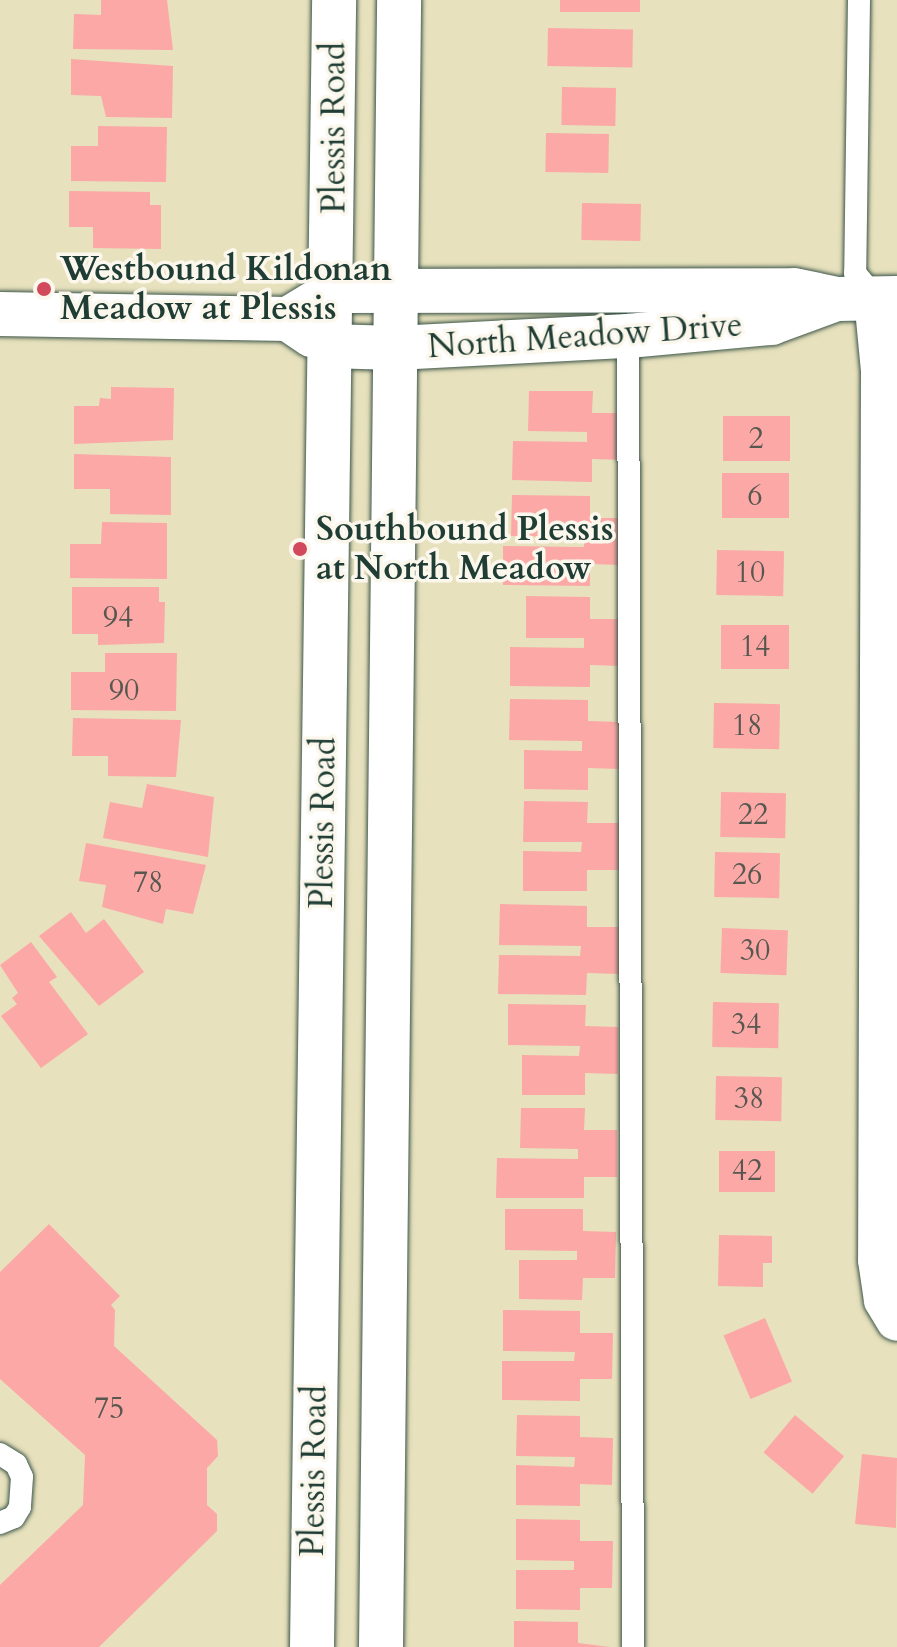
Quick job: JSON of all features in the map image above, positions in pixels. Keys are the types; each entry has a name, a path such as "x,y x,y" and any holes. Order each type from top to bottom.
{"main road":[{"name":"Plessis Road","path":"312,1647 328,346 334,291 334,0"},
{"name":"Plessis Road","path":"381,1647 399,0"},
{"name":"North Meadow Drive","path":"334,291 794,290 870,298"},
{"path":"0,314 288,319 334,291"},
{"name":"North Meadow Drive","path":"328,346 396,348 628,336 771,323 870,298"},
{"path":"288,319 328,346"}],"street":[{"path":"870,298 882,371 879,1260 885,1300 897,1320"}],"lane":[{"path":"859,0 855,273 870,298"},
{"path":"628,291 633,1647"},
{"path":"0,1454 16,1464 22,1477 20,1507 14,1517 0,1523"}],"building":[{"path":"101,0 167,0 173,50 73,49 74,14 101,15"},
{"path":"560,0 640,0 640,12 560,12"},
{"path":"548,28 633,29 632,67 547,66"},
{"path":"71,59 173,66 172,118 106,117 101,96 71,95"},
{"path":"562,87 616,88 615,126 561,125"},
{"path":"98,126 167,127 166,182 71,181 71,146 98,146"},
{"path":"546,133 609,134 608,173 545,172"},
{"path":"69,191 150,192 150,205 161,205 161,249 93,248 93,227 69,227"},
{"path":"582,203 641,204 640,241 581,240"},
{"path":"111,387 174,388 173,440 74,444 74,406 99,406 100,398 111,399"},
{"path":"529,391 593,391 592,413 625,413 625,460 592,459 592,482 512,480 513,441 587,442 587,432 528,431"},
{"path":"723,416 790,416 790,461 723,461"},
{"path":"74,454 171,457 171,515 110,514 110,489 74,489"},
{"path":"722,473 789,473 789,518 722,518"},
{"path":"512,495 590,496 590,518 623,518 622,565 590,564 590,586 503,585 503,546 584,547 584,537 511,536"},
{"path":"102,522 167,523 167,579 70,578 70,544 101,544"},
{"path":"717,550 784,551 783,596 716,595"},
{"path":"72,587 159,587 159,602 165,602 164,643 98,645 98,634 72,634"},
{"path":"526,596 590,597 590,619 623,619 622,666 590,665 590,687 510,686 510,647 584,648 584,638 526,638"},
{"path":"721,625 789,625 789,669 721,669"},
{"path":"105,653 177,653 176,711 71,710 71,672 105,672"},
{"path":"510,699 588,700 588,721 621,722 621,769 588,768 588,790 524,789 524,750 582,751 582,741 509,740"},
{"path":"714,703 780,704 779,749 713,748"},
{"path":"73,718 181,720 176,777 108,776 108,756 72,756"},
{"path":"147,784 214,797 208,857 103,838 110,802 142,808"},
{"path":"721,792 786,793 785,838 720,837"},
{"path":"524,801 588,802 587,823 620,823 620,870 587,870 587,891 523,891 523,851 581,852 582,842 523,842"},
{"path":"86,843 206,865 193,914 166,909 163,924 102,907 106,885 79,881"},
{"path":"715,852 780,853 779,898 714,897"},
{"path":"500,904 587,906 587,927 619,927 619,974 587,973 586,995 498,994 499,955 580,956 581,946 499,945"},
{"path":"71,912 86,933 104,919 144,972 99,1006 39,936"},
{"path":"722,928 788,930 786,975 720,973"},
{"path":"31,942 57,977 49,982 88,1034 41,1068 1,1016 17,1004 12,998 18,993 0,965"},
{"path":"713,1002 779,1003 778,1048 712,1047"},
{"path":"508,1004 586,1005 585,1026 618,1027 618,1074 585,1073 585,1095 522,1095 522,1055 579,1056 580,1046 508,1045"},
{"path":"716,1076 782,1077 781,1121 715,1120"},
{"path":"521,1108 585,1108 584,1130 617,1130 617,1177 584,1177 584,1198 496,1198 497,1158 578,1159 578,1149 520,1148"},
{"path":"719,1151 775,1151 775,1192 719,1192"},
{"path":"505,1209 583,1209 583,1231 616,1232 615,1278 583,1278 582,1300 519,1299 519,1260 577,1260 577,1251 505,1250"},
{"path":"49,1224 120,1296 111,1305 115,1310 114,1346 217,1440 218,1456 207,1468 207,1505 217,1514 217,1531 99,1647 0,1647 0,1585 83,1505 85,1455 0,1379 0,1272"},
{"path":"719,1235 772,1236 772,1263 763,1263 763,1287 718,1286"},
{"path":"503,1310 580,1311 580,1333 613,1333 612,1379 580,1379 580,1401 502,1400 502,1361 574,1361 575,1352 503,1351"},
{"path":"765,1318 792,1382 751,1399 724,1336"},
{"path":"517,1415 580,1416 580,1437 613,1438 612,1485 580,1484 580,1506 516,1505 516,1465 574,1467 575,1457 516,1456"},
{"path":"795,1415 844,1456 813,1494 764,1453"},
{"path":"862,1454 897,1458 896,1528 855,1524"},
{"path":"516,1519 580,1520 580,1541 613,1541 612,1588 580,1588 580,1610 516,1609 516,1570 574,1570 574,1561 516,1560"},
{"path":"514,1621 578,1622 578,1643 610,1647 514,1647"}],"place":[{"name":"Westbound Kildonan Meadow at Plessis","path":"44,289"},
{"name":"Southbound Plessis at North Meadow","path":"300,549"}]}
